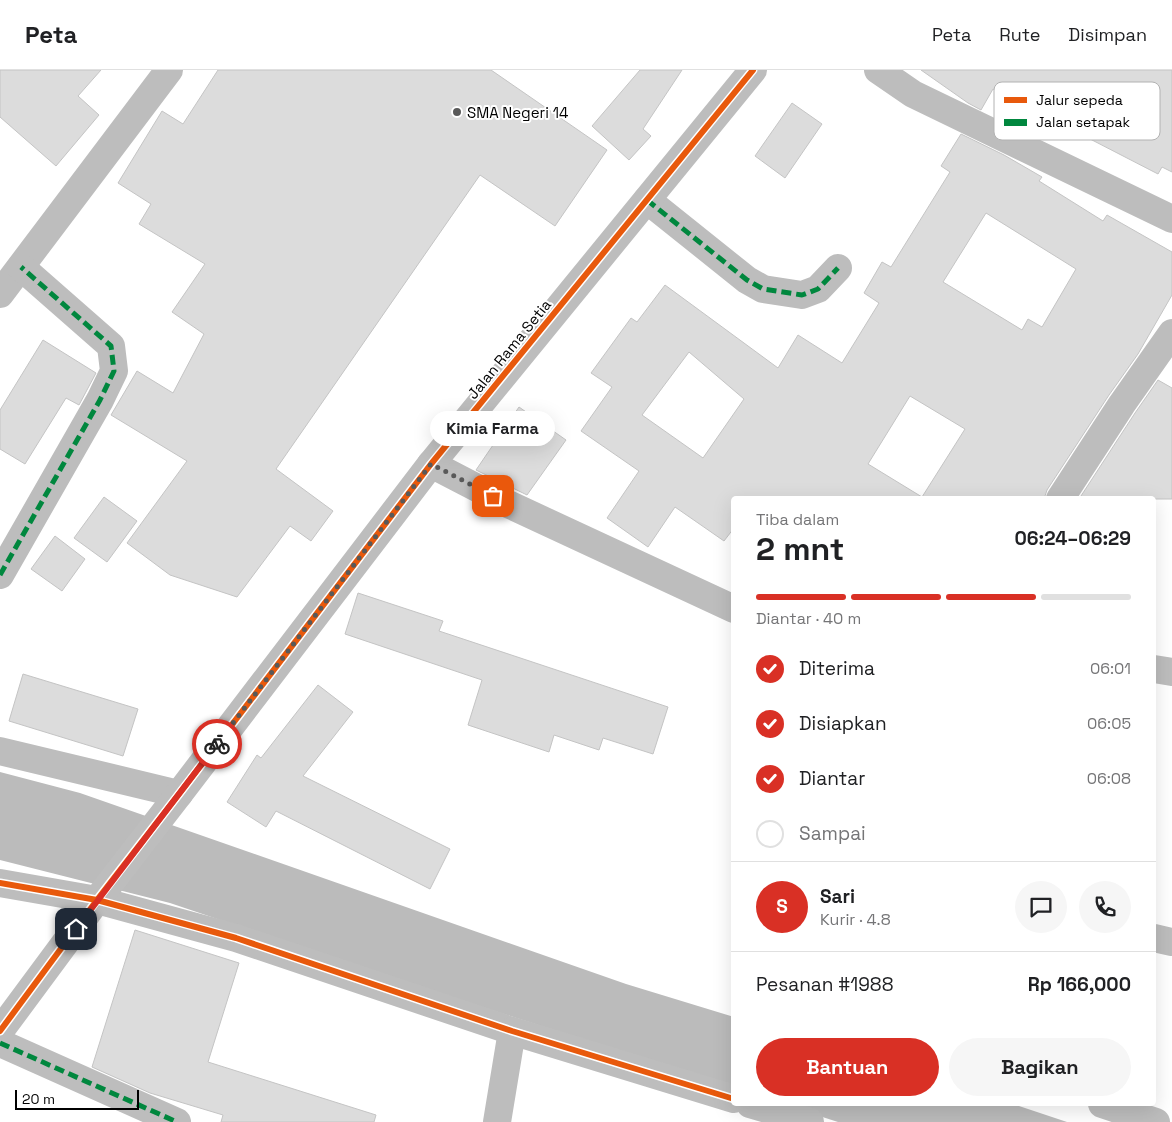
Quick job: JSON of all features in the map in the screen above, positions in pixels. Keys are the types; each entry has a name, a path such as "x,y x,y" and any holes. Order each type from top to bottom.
{"street":[{"path":"0,294 169,70"},
{"name":"Jalan Rama Setia","path":"0,1032 98,898 176,799 431,464 753,70"},
{"path":"878,70 913,94 994,133"},
{"path":"1008,140 1172,219"},
{"path":"648,200 747,280 764,290 802,295 818,289 838,268"},
{"path":"0,575 100,400 114,372 111,346 21,267"},
{"path":"1062,496 1122,404 1172,333"},
{"path":"431,464 508,504 731,608"},
{"path":"1156,669 1172,672"},
{"path":"0,752 176,799"},
{"path":"0,883 98,898 236,938 512,1031 731,1098"},
{"path":"1156,938 1172,942"},
{"path":"497,1122 512,1031"},
{"path":"0,1043 177,1122"},
{"path":"757,1106 810,1122"},
{"path":"1108,1106 1156,1122"}],"shaded area":[{"path":"0,772 80,793 626,984 731,1016 731,1087 383,975 170,903 0,860"},
{"path":"788,1106 1019,1106 1067,1122 838,1122"}],"building":[{"path":"0,70 101,70 78,96 99,115 56,166 0,117"},
{"path":"218,70 491,70 607,150 555,226 480,175 276,469 333,511 311,541 290,526 237,597 170,575 127,543 187,461 111,415 137,371 173,393 204,334 172,312 205,264 139,224 151,204 118,183 162,111 183,124"},
{"path":"640,70 682,70 643,129 651,136 629,160 592,126"},
{"path":"921,70 1172,70 1172,172 1162,167 1158,174 1092,140 1160,140 1160,82 994,82 994,90 981,110"},
{"path":"792,103 822,124 785,178 755,156"},
{"path":"961,134 1004,155 1042,177 1039,181 1103,221 1107,215 1172,252 1172,295 1138,354 1109,395 1047,490 1045,496 923,496 965,429 910,396 868,464 920,496 731,496 731,532 724,541 675,507 648,547 607,518 639,471 581,431 612,387 591,373 631,318 637,322 665,285 778,368 798,335 842,363 879,303 864,293 882,262 891,267 950,172 941,166","holes":["986,213 1076,269 1042,327 1028,319 1022,330 943,282","689,352 744,399 703,458 642,415"]},
{"path":"43,340 96,373 79,405 66,398 25,464 0,449 0,410"},
{"path":"1158,380 1172,388 1172,499 1156,499 1156,496 1081,496"},
{"path":"519,407 566,440 527,495 476,470"},
{"path":"104,497 137,521 107,562 74,538"},
{"path":"55,536 85,559 62,591 31,569"},
{"path":"358,593 443,621 439,631 668,707 653,754 603,738 599,750 554,735 549,752 468,725 482,680 345,634"},
{"path":"23,674 138,709 123,756 9,721"},
{"path":"318,685 353,712 303,776 450,849 430,889 276,811 266,827 227,802 257,755 261,758"},
{"path":"135,930 239,963 208,1062 376,1115 374,1122 221,1122 223,1115 150,1093 92,1067"}],"marked path":[{"path":"647,200 747,280 763,289 802,295 818,289 838,268"},
{"path":"0,575 100,400 114,371 111,346 21,267"},
{"path":"0,1043 177,1122"}],"cycle path":[{"path":"0,1031 97,900 431,464 753,70"},
{"path":"0,883 97,900 236,938 512,1031 731,1098"}],"way so far":[{"path":"217,744 431,464 493,496"}],"place":[{"name":"SMA Negeri 14","path":"457,112"},
{"name":"Kimia Farma","path":"493,496"}],"route":[{"path":"76,929 217,744"}]}
